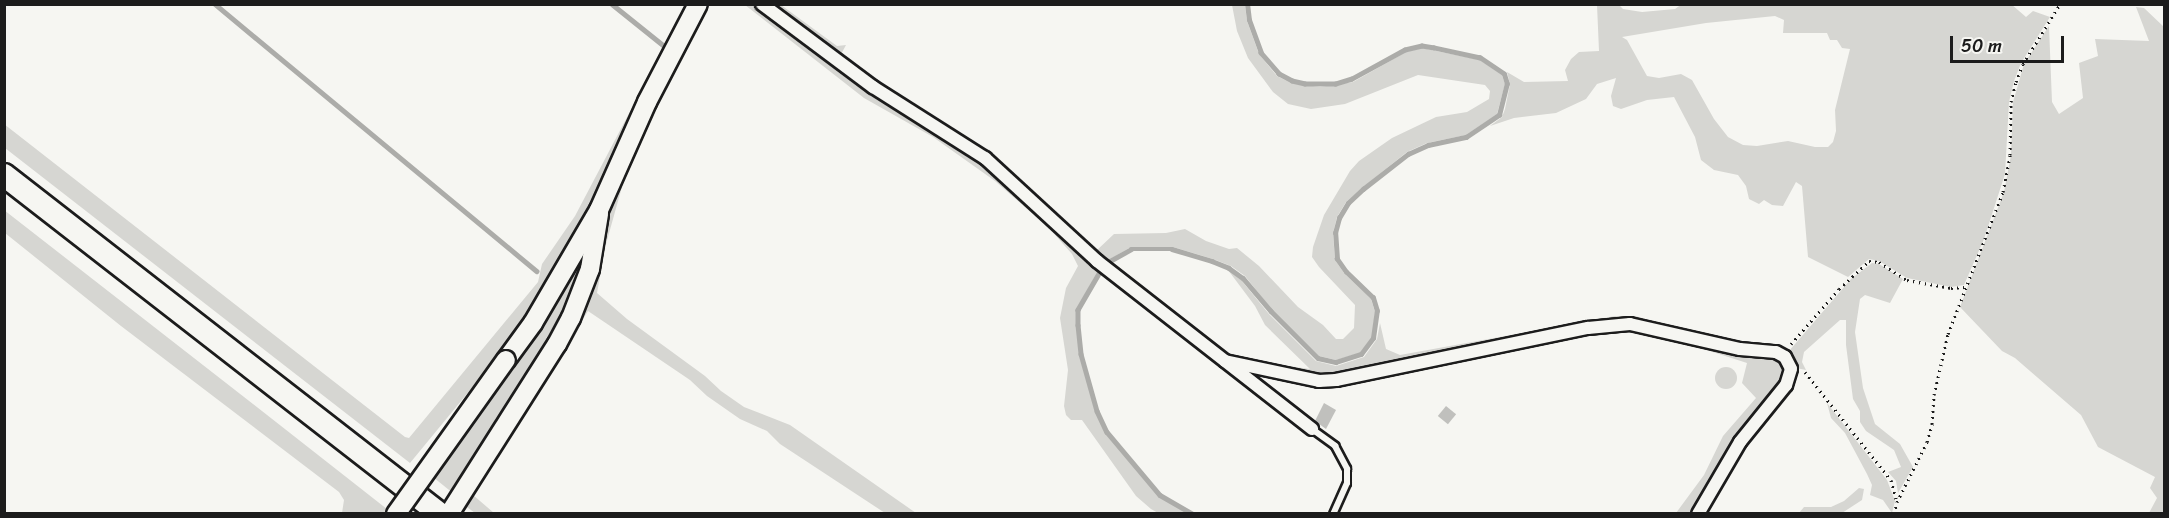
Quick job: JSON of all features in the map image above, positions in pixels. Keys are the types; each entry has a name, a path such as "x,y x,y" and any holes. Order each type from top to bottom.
{"highway":[{"path":"4,175 440,513"}],"street":[{"path":"396,513 533,323 599,210 647,102 698,4"},
{"path":"762,4 856,75 985,158 1097,261 1312,429"},
{"path":"449,513 557,345 571,318 590,269 599,210"},
{"path":"1225,361 1318,381 1336,380 1588,328 1630,324 1740,349 1776,352 1791,369 1786,385 1740,442 1698,513"}],"lane":[{"path":"1312,429 1335,446 1347,469 1347,483 1333,513"}],"path":[{"path":"1894,513 1897,502 1927,442 1942,356 1965,287 2003,192 2010,155 2011,102 2016,82 2023,64 2060,4"},
{"path":"1781,355 1799,338 1839,289 1869,261 1879,262 1907,280 1951,288 1965,287"},
{"path":"1791,369 1804,372 1891,480 1897,502"}],"shaded area":[{"path":"1682,4 2011,4 2026,17 2033,11 2050,17 2021,63 2014,81 2009,102 2005,174 1984,239 1964,285 1951,287 1907,278 1879,261 1869,259 1848,277 1808,257 1802,186 1796,182 1783,206 1772,205 1764,200 1759,204 1749,199 1746,186 1738,175 1714,170 1701,160 1695,137 1674,97 1647,100 1621,109 1613,106 1611,96 1616,78 1597,84 1586,99 1556,113 1514,118 1490,126 1502,117 1505,109 1510,84 1507,72 1524,82 1568,81 1565,70 1571,59 1579,52 1599,51 1597,5 1619,5 1623,9 1642,12 1675,9","holes":["1775,16 1784,20 1783,33 1827,33 1830,40 1837,40 1842,48 1850,49 1835,110 1836,131 1833,142 1828,147 1815,147 1788,141 1757,146 1743,145 1728,137 1714,119 1692,80 1681,74 1659,78 1647,76 1627,40 1622,37 1706,23"]},
{"path":"686,5 695,5 596,204 554,266 544,289 517,333 410,463 5,148 4,124 409,438 538,282 542,264 575,216"},
{"path":"745,5 756,5 832,63 979,159 1099,269 1076,310 1079,354 1095,411 1106,433 1159,496 1190,513 1158,513 1151,509 1136,496 1082,420 1071,420 1066,415 1064,406 1068,370 1060,318 1066,288 1078,266 1072,254 1049,228 995,181 933,137 864,98"},
{"path":"769,5 781,5 837,46 846,45 839,58"},
{"path":"1232,5 1245,5 1247,21 1259,54 1277,76 1291,83 1320,87 1353,82 1406,52 1422,48 1480,60 1502,75 1505,84 1497,114 1466,135 1427,143 1407,152 1346,202 1337,217 1333,233 1335,260 1344,273 1371,299 1375,312 1372,337 1360,353 1336,360 1319,356 1272,310 1245,276 1231,266 1213,259 1173,247 1131,247 1105,262 1095,252 1114,234 1166,233 1185,229 1206,241 1229,249 1237,248 1259,266 1298,307 1323,325 1336,339 1343,339 1354,328 1355,305 1312,257 1324,215 1350,171 1359,161 1392,138 1436,117 1467,112 1489,99 1490,91 1485,85 1418,75 1345,104 1311,109 1288,104 1273,92 1248,58 1237,31"},
{"path":"2136,7 2144,8 2164,27 2164,513 2149,513 2157,498 2150,488 2155,477 2098,447 2081,415 2015,358 2002,351 1960,307 2004,192 2011,155 2013,102 2024,64 2049,26 2052,102 2059,114 2083,98 2079,63 2098,56 2095,39 2149,41"},
{"path":"634,144 606,244 597,293 627,319 744,407 790,425 916,513 885,513 780,444 767,431 740,419 707,396 690,380 588,311 473,495 494,513 475,513 460,502 532,389 602,231 610,203"},
{"path":"4,210 392,513 342,513 344,500 339,492 121,326 5,233"},
{"path":"577,258 582,258 584,263 570,310 454,494 428,473"},
{"path":"1872,263 1879,264 1903,279 1890,303 1865,295 1860,299 1855,332 1863,388 1875,424 1900,444 1913,467 1898,493 1896,481 1888,472 1901,467 1894,450 1866,431 1860,422 1860,411 1853,399 1846,345 1846,320 1840,320 1804,352 1802,362 1806,370 1796,368 1789,351 1851,279"},
{"path":"1228,270 1241,280 1269,314 1316,361 1336,366 1364,357 1377,339 1380,323 1386,349 1400,355 1615,316 1635,316 1734,344 1635,321 1322,377 1228,358 1207,342 1228,353 1273,364 1310,369 1265,325 1255,306"},
{"path":"1663,336 1770,357 1779,361 1786,371 1784,379 1691,513 1676,513 1704,475 1723,436 1756,398 1742,383 1747,363"},
{"path":"1726,367 1734,370 1737,378 1734,386 1726,389 1718,386 1715,378 1718,370"},
{"path":"1827,403 1887,480 1895,501 1892,513 1883,500 1870,495 1872,485 1867,474 1845,433 1831,418"},
{"path":"1859,488 1864,489 1862,500 1842,513 1799,513 1804,507 1831,507 1844,501"}],"building":[{"path":"1324,403 1336,410 1326,429 1315,421"},
{"path":"1446,406 1456,414 1448,424 1438,416"}],"waterway":[{"path":"215,4 537,271"},
{"path":"612,4 663,45"},
{"path":"1108,262 1131,249 1172,249 1212,261 1229,268 1243,278 1271,311 1318,358 1336,362 1361,354 1373,338 1377,311 1373,298 1346,272 1337,259 1335,233 1339,218 1348,203 1363,189 1408,154 1428,145 1466,137 1499,115 1507,84 1504,74 1480,58 1422,46 1405,50 1352,79 1336,84 1305,84 1292,81 1279,74 1261,53 1249,20 1247,4"},
{"path":"1100,272 1078,310 1081,354 1097,411 1107,432 1160,495 1193,514"}]}
